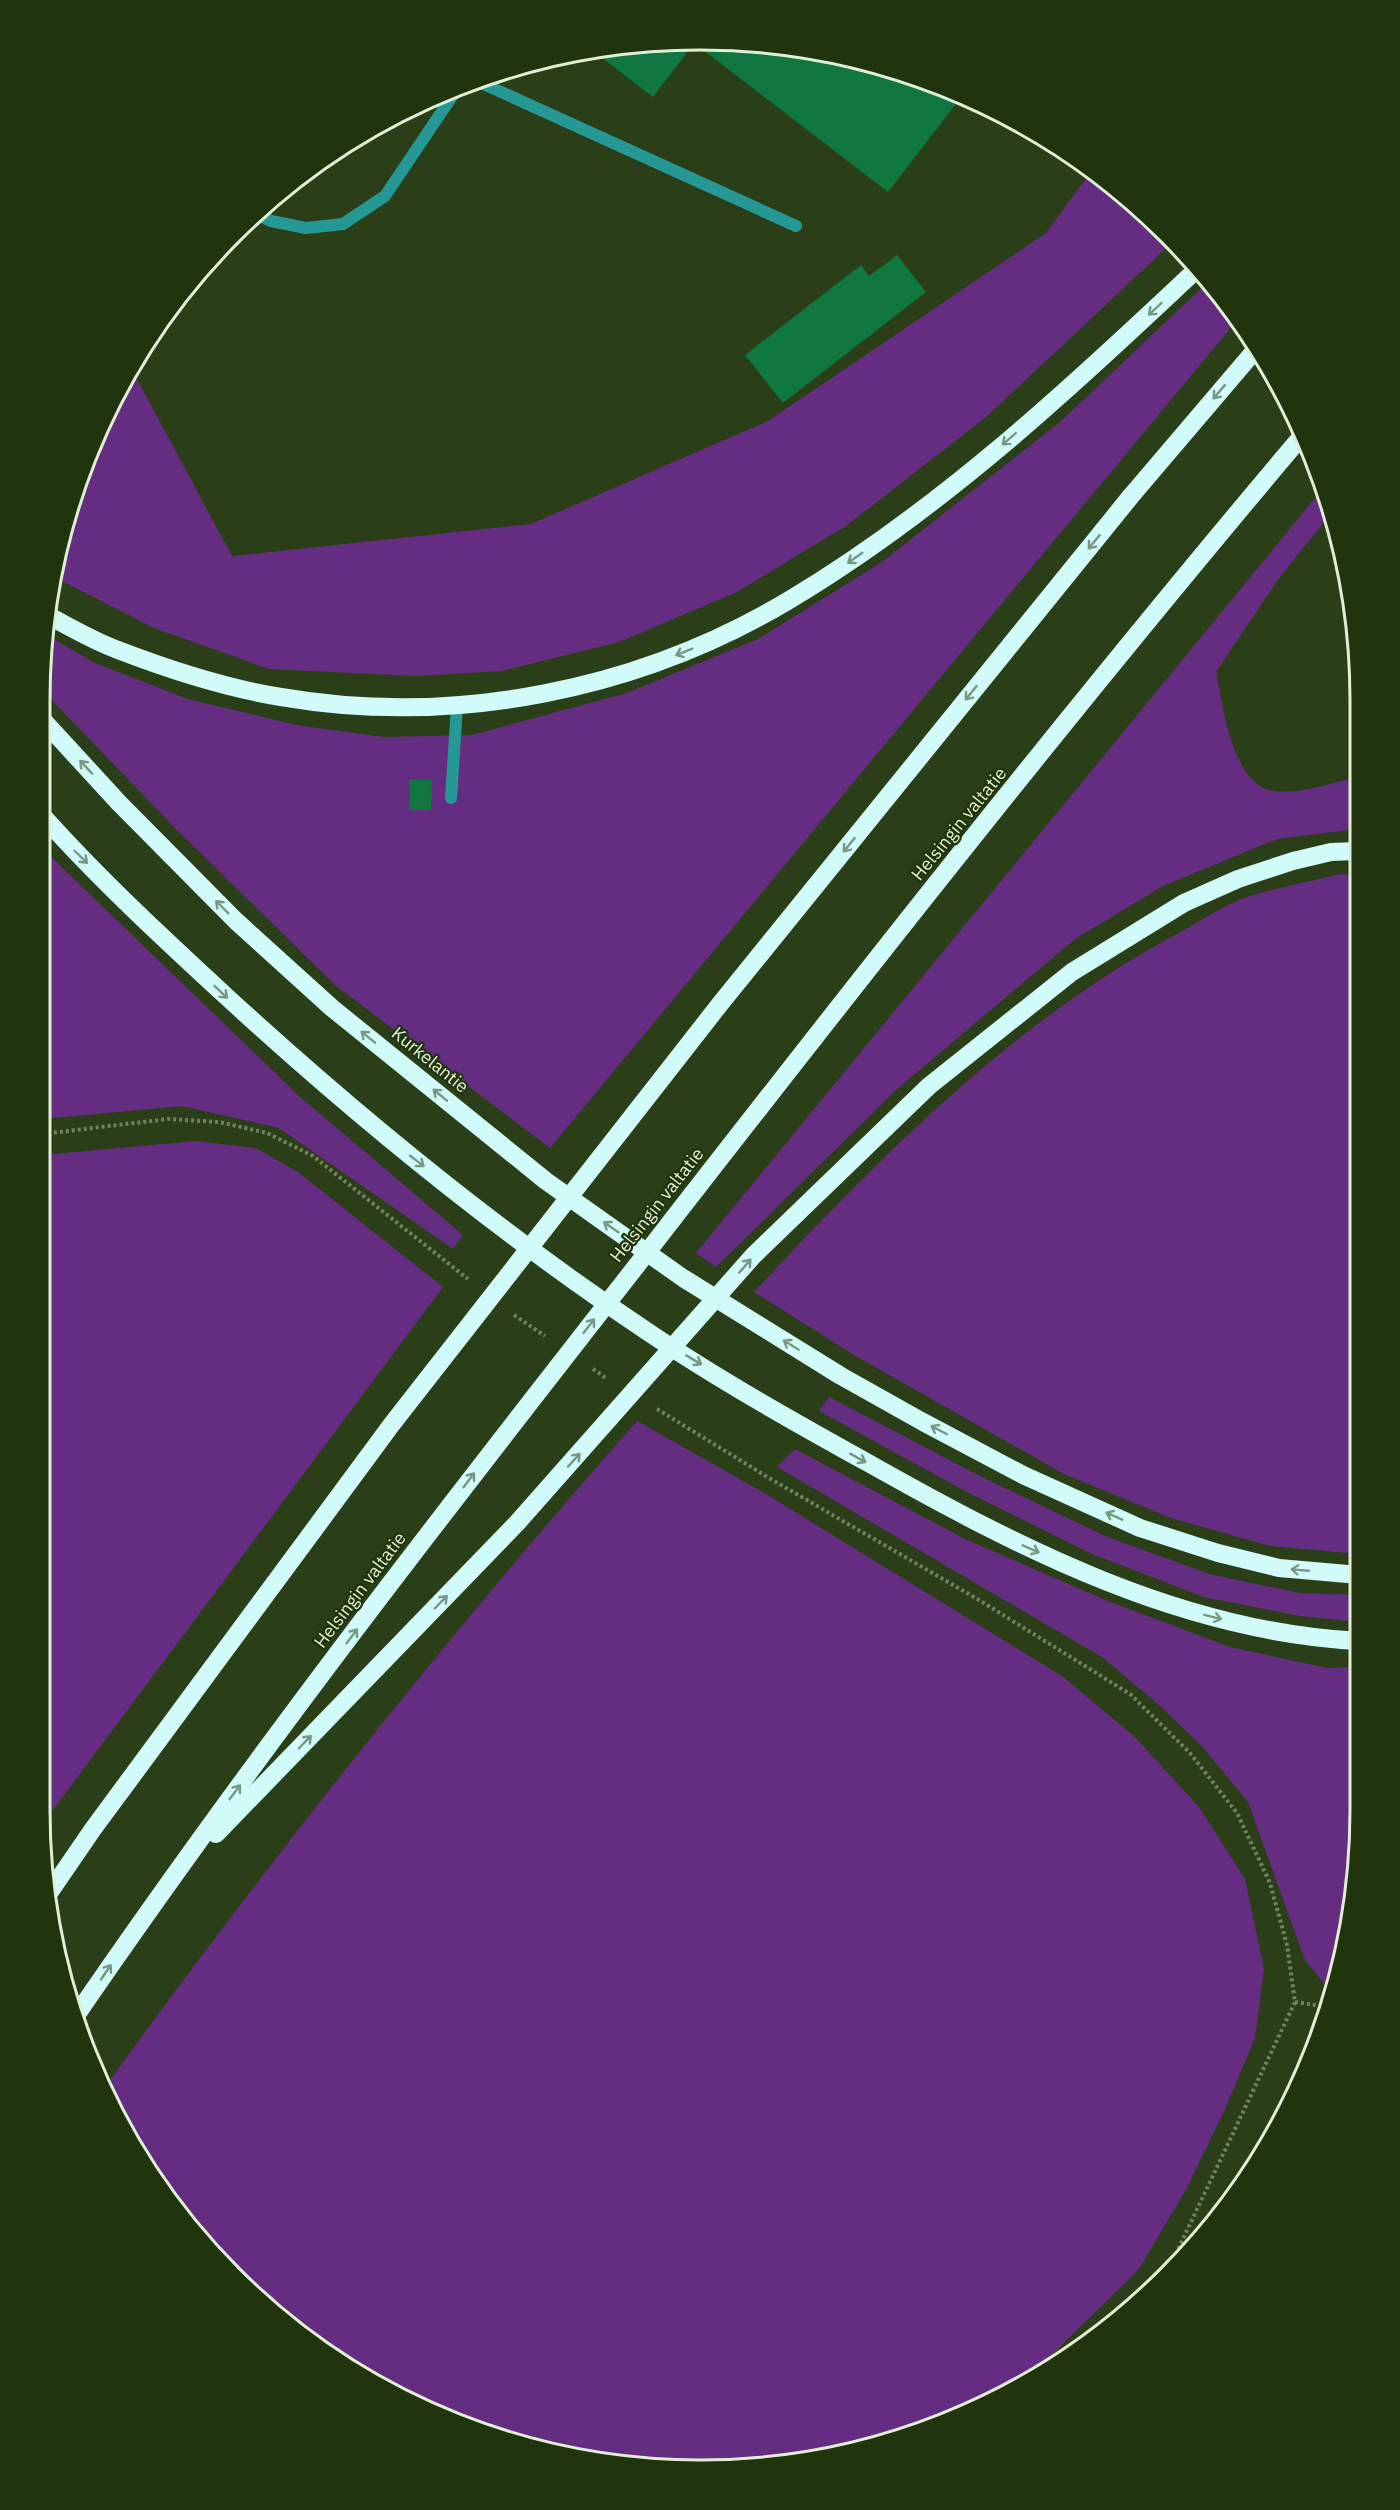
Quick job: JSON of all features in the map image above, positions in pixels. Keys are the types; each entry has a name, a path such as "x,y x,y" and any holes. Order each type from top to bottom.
{"highway":[{"path":"55,619 114,649 221,684 282,697 336,704 387,707 456,706 538,695 651,665 731,630 789,600 887,535 981,463 1093,367 1192,274"},
{"path":"54,1886 93,1829 392,1424 712,1013 1131,496 1251,355"},
{"name":"Helsingin valtatie","path":"81,2009 162,1890 476,1471 800,1056 1191,567 1297,442"},
{"name":"Kurkelantie","path":"50,728 119,803 236,921 332,1008 546,1181 683,1278 841,1376 1023,1475 1140,1528 1218,1553 1279,1568 1350,1574"},
{"path":"50,824 72,849 189,962 280,1046 371,1125 511,1236 653,1336 807,1429 1015,1542 1101,1581 1167,1604 1259,1628 1350,1640"},
{"path":"162,1890 517,1523 753,1256 929,1086 1072,972 1184,903 1238,879 1293,861 1331,852 1350,851"}],"lane":[{"path":"487,86 796,226"},
{"path":"264,218 306,228 343,224 385,196 450,99"},
{"path":"451,798 456,706"}],"path":[{"path":"50,1133 168,1119 219,1122 267,1133 313,1156 373,1203"},
{"path":"769,1478 979,1600 1130,1694 1190,1754 1237,1814 1270,1883 1287,1945 1295,2002 1177,2252"},
{"path":"1295,2002 1320,2006"}],"shaded area":[{"path":"1087,177 1129,211 1167,248 986,417 846,526 737,592 619,642 502,671 417,676 269,669 154,628 61,580 84,491 99,451 136,377 232,556 531,524 768,421 1046,233"},
{"path":"1202,287 1232,326 550,1148 335,985 178,831 50,698 53,638 95,663 188,699 296,725 384,737 472,735 627,693 758,639 882,562 1060,422"},
{"path":"1317,495 1325,521 1279,578 1216,672 1226,723 1239,760 1248,775 1260,786 1284,792 1315,788 1350,779 1350,830 1277,839 1163,886 1075,939 896,1090 716,1267 696,1253"},
{"path":"50,856 299,1096 463,1235 453,1249 279,1128 182,1106 50,1118"},
{"path":"1340,874 1350,875 1350,1553 1270,1546 1171,1518 1064,1474 854,1355 754,1292 849,1192 950,1096 1003,1051 1058,1009 1115,970 1215,912 1262,892"},
{"path":"196,1141 256,1148 298,1172 443,1287 50,1814 50,1810 50,1154"},
{"path":"829,1397 980,1476 1105,1536 1209,1574 1300,1593 1350,1595 1350,1621 1300,1616 1204,1597 1092,1554 967,1492 819,1411"},
{"path":"637,1421 761,1491 1062,1676 1135,1737 1199,1807 1245,1879 1264,1969 1255,2038 1225,2109 1188,2186 1139,2269 1047,2360 988,2393 949,2411 909,2426 827,2448 743,2459 700,2460 657,2459 573,2448 491,2426 451,2411 412,2393 339,2351 271,2299 240,2270 184,2206 159,2171 137,2135 109,2081 295,1833 497,1583"},
{"path":"795,1449 965,1539 1110,1602 1230,1647 1327,1668 1350,1667 1349,1853 1338,1937 1326,1985 1305,1960 1248,1802 1202,1746 1159,1705 1102,1657 777,1467"}],"building":[{"path":"688,50 653,97 601,57"},
{"path":"703,50 785,55 827,62 909,84 957,103 888,192"},
{"path":"897,255 926,292 783,403 745,355 861,265 869,276"},
{"path":"410,779 432,780 431,810 409,810"}]}
